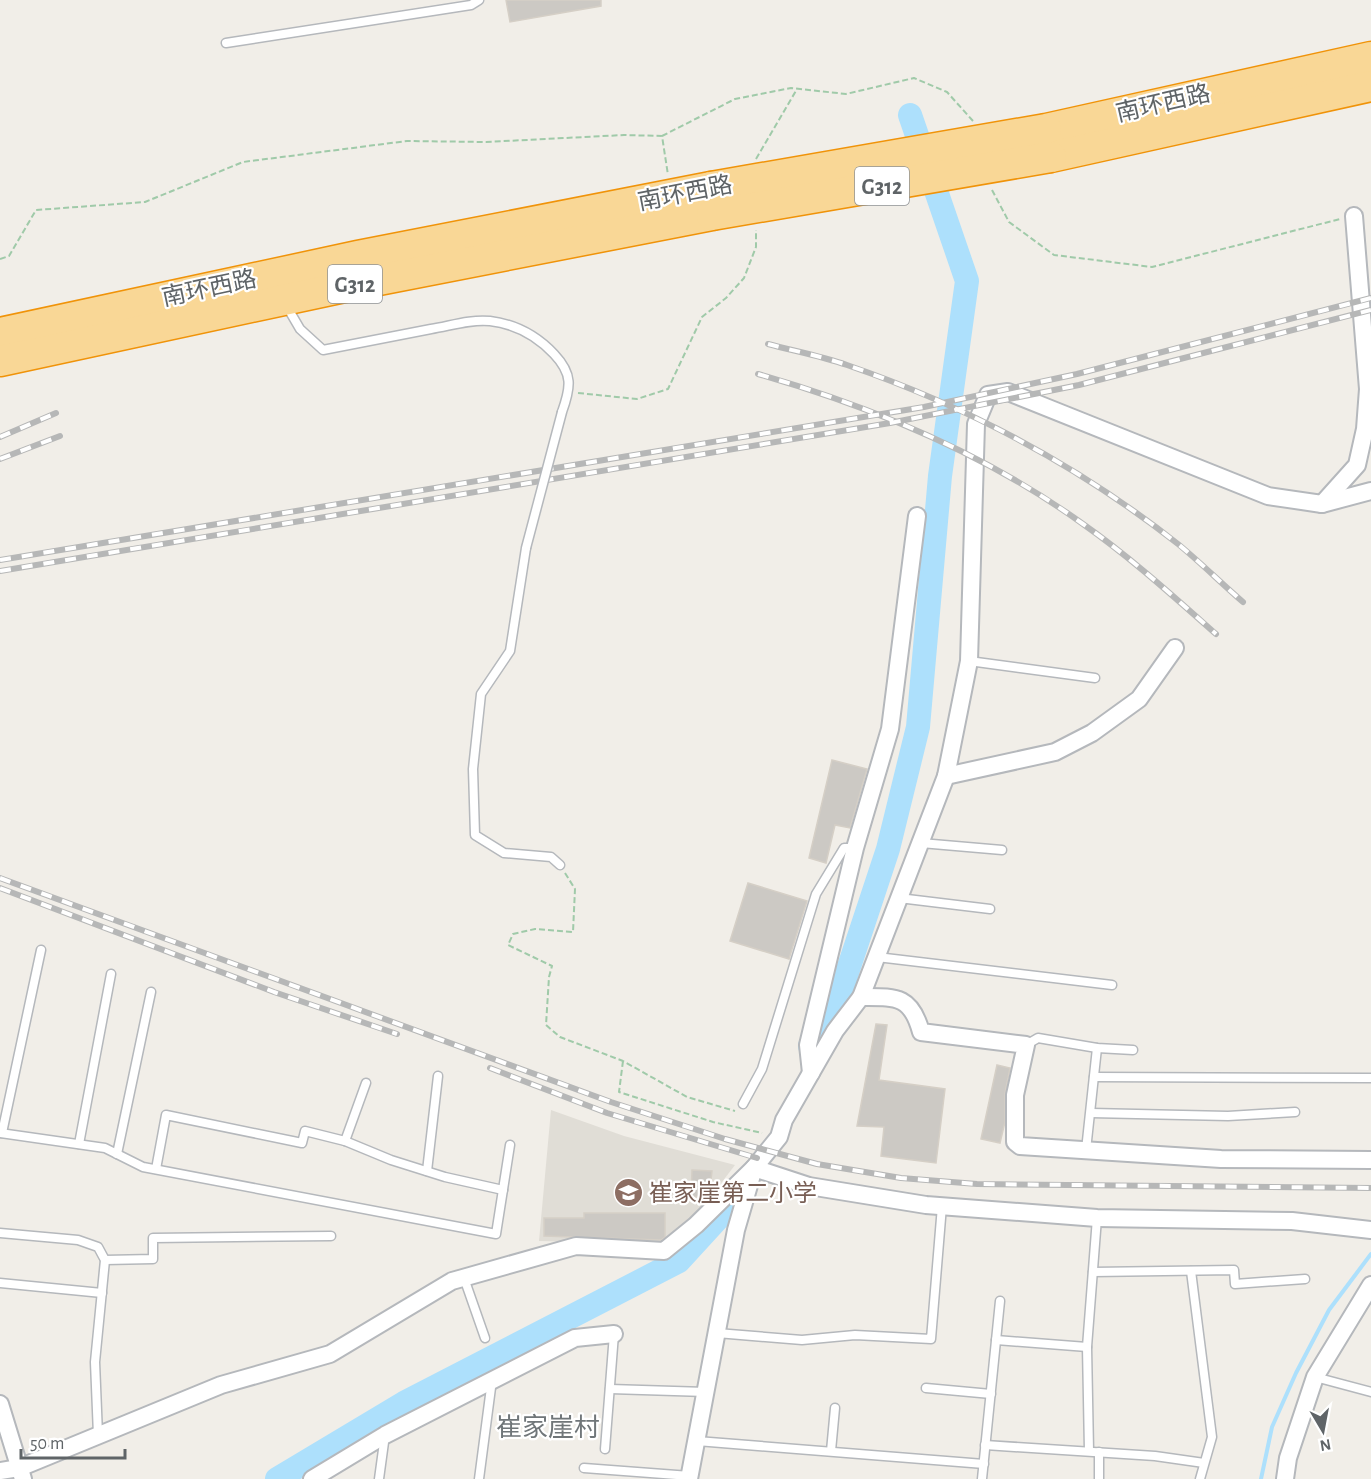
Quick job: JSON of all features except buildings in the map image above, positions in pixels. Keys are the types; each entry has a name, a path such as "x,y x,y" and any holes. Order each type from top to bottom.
{"highway":[{"name":"南环西路","path":"1049,143 1371,57"},
{"name":"南环西路","path":"0,361 284,300 712,201 1371,86"},
{"name":"南环西路","path":"0,333 358,256 671,195 712,201"}],"street":[{"path":"1322,504 1357,465 1365,429 1368,389 1354,216"},
{"path":"0,1471 21,1473 98,1435 221,1384 330,1354 452,1281 576,1246 664,1251 696,1225 754,1168 779,1137 784,1120 835,1031 861,997 946,776 969,660 976,424 988,395 1008,392 1268,496 1322,504 1371,491"},
{"path":"811,1073 808,1045 855,848 890,729 916,516"},
{"path":"946,776 1055,752 1092,733 1139,699 1175,648"},
{"path":"861,997 887,997 907,1002 917,1016 921,1032 1026,1045 1015,1095 1015,1142 1020,1146 1221,1159 1371,1160"},
{"path":"754,1168 809,1186 942,1206 1097,1218 1292,1221 1371,1230"},
{"path":"690,1478 736,1230 754,1168"},
{"path":"1285,1479 1288,1458 1315,1377 1370,1289"},
{"path":"312,1479 385,1436 575,1338 614,1334"},
{"path":"0,1404 21,1473"}],"lane":[{"path":"226,43 471,5 479,0"},
{"path":"284,300 300,329 323,350 475,321 502,323 538,339 558,357 566,369 570,381 569,392 526,548 510,651 481,694 472,769 475,834 504,853 551,857 560,865"},
{"path":"969,660 1095,678"},
{"path":"921,843 1002,850"},
{"path":"743,1104 762,1069 816,894 844,848 855,848"},
{"path":"899,898 990,909"},
{"path":"41,950 1,1133 105,1148 143,1167 496,1234 510,1145"},
{"path":"877,957 1112,985"},
{"path":"79,1144 111,974"},
{"path":"117,1154 152,992"},
{"path":"1026,1045 1038,1038 1097,1048 1133,1050"},
{"path":"1086,1150 1097,1048"},
{"path":"427,1171 438,1076"},
{"path":"1094,1077 1371,1078"},
{"path":"345,1141 366,1083"},
{"path":"1090,1113 1228,1116 1295,1112"},
{"path":"156,1169 166,1115 302,1143 305,1131 345,1141 391,1160 427,1171 503,1190"},
{"path":"717,1333 802,1340 855,1335 931,1339 942,1206"},
{"path":"1089,1451 1087,1347 1097,1218"},
{"path":"0,1233 78,1240 98,1247 105,1260 95,1362 98,1435"},
{"path":"105,1260 153,1259 153,1238 331,1236"},
{"path":"1191,1270 1212,1427 1212,1437 1200,1479"},
{"path":"1093,1272 1234,1270 1235,1284 1305,1279"},
{"path":"464,1278 485,1338"},
{"path":"0,1283 102,1293"},
{"path":"982,1479 1000,1301"},
{"path":"605,1449 614,1334"},
{"path":"996,1340 1087,1347"},
{"path":"1315,1377 1371,1392"},
{"path":"479,1479 492,1380"},
{"path":"926,1388 991,1394"},
{"path":"610,1389 706,1392"},
{"path":"831,1451 835,1408"},
{"path":"379,1479 385,1436"},
{"path":"697,1440 984,1464"},
{"path":"986,1445 1155,1456 1204,1463"},
{"path":"1099,1452 1099,1479"},
{"path":"584,1468 690,1478"}],"path":[{"path":"756,167 756,156 797,89"},
{"path":"0,259 9,256 36,210 145,202 243,162 407,141 486,142 624,135 662,136 671,195"},
{"path":"569,392 638,399 668,389 702,317 726,298 744,278 756,247 756,224"},
{"path":"560,865 576,889 573,932 535,929 513,934 508,945 552,966 549,977 546,1025 560,1037 623,1061 687,1097 736,1111 743,1104"},
{"path":"623,1061 619,1092 713,1122 779,1137"}],"shaded area":[{"name":"崔家崖第二小学","path":"551,1110 624,1136 735,1165 692,1221 669,1244 539,1241"}],"waterway":[{"path":"810,1046 841,991 888,849 918,727 940,476 967,281 910,115"},
{"path":"277,1479 404,1403 679,1261 733,1202"},
{"path":"1261,1479 1272,1427 1296,1373 1329,1310 1371,1254"}],"railway":[{"path":"0,560 924,407 1077,374 1371,298"},
{"path":"0,571 890,423 1079,385 1371,310"},
{"path":"768,344 837,362 891,381 935,399 1020,441 1061,464 1140,516 1178,544 1243,602"},
{"path":"758,374 886,418 968,454 1007,476 1046,499 1118,550 1216,634"},
{"path":"0,437 56,413"},
{"path":"0,459 60,436"},
{"path":"0,878 611,1102 725,1139 817,1164 901,1178 977,1184 1371,1188"},
{"path":"0,888 274,992 397,1034"},
{"path":"490,1068 607,1113 757,1158"}],"place":[{"name":"崔家崖第二小学","path":"628,1193"}],"district":[{"name":"崔家崖村","path":"548,1427"}]}
